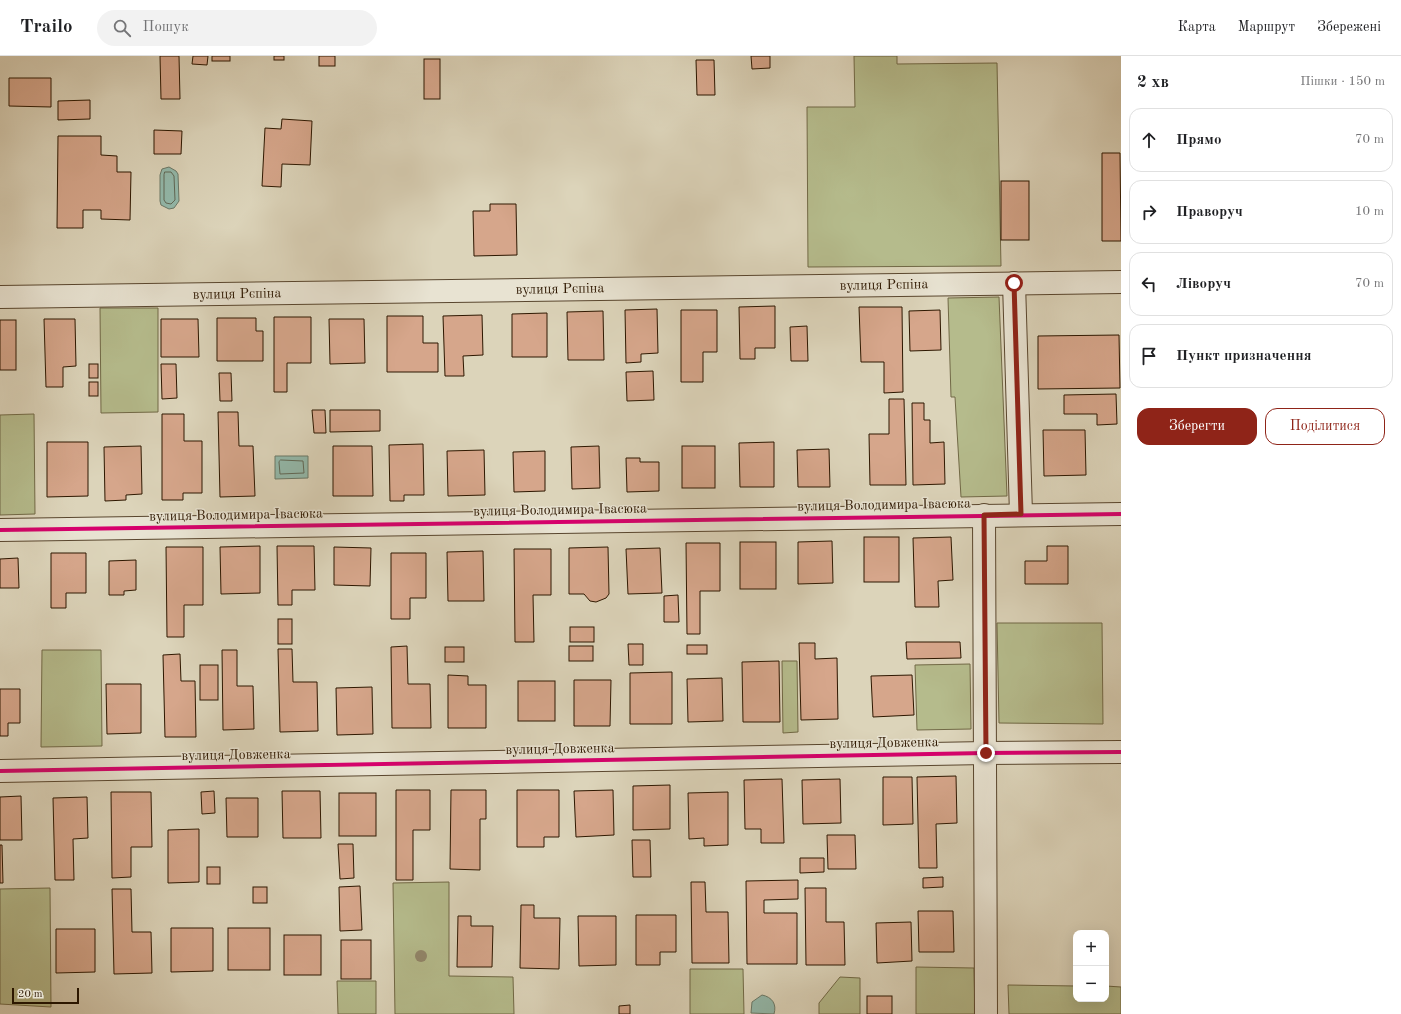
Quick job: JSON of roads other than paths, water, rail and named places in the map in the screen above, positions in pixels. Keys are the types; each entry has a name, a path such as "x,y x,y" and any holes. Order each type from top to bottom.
{"street":[{"name":"вулиця Рєпіна","path":"0,297 1121,282"},
{"path":"1014,283 1021,514"},
{"name":"вулиця Володимира Івасюка","path":"0,530 1021,514 1121,514"},
{"path":"984,515 986,1014"},
{"name":"вулиця Довженка","path":"0,771 986,753 1121,752"}],"water":[{"path":"169,167 178,174 179,201 174,208 169,209 161,205 160,175 162,169"},
{"path":"275,456 308,456 308,478 275,479"},
{"path":"762,995 769,997 773,1002 775,1007 774,1014 751,1013 752,1002"}]}
